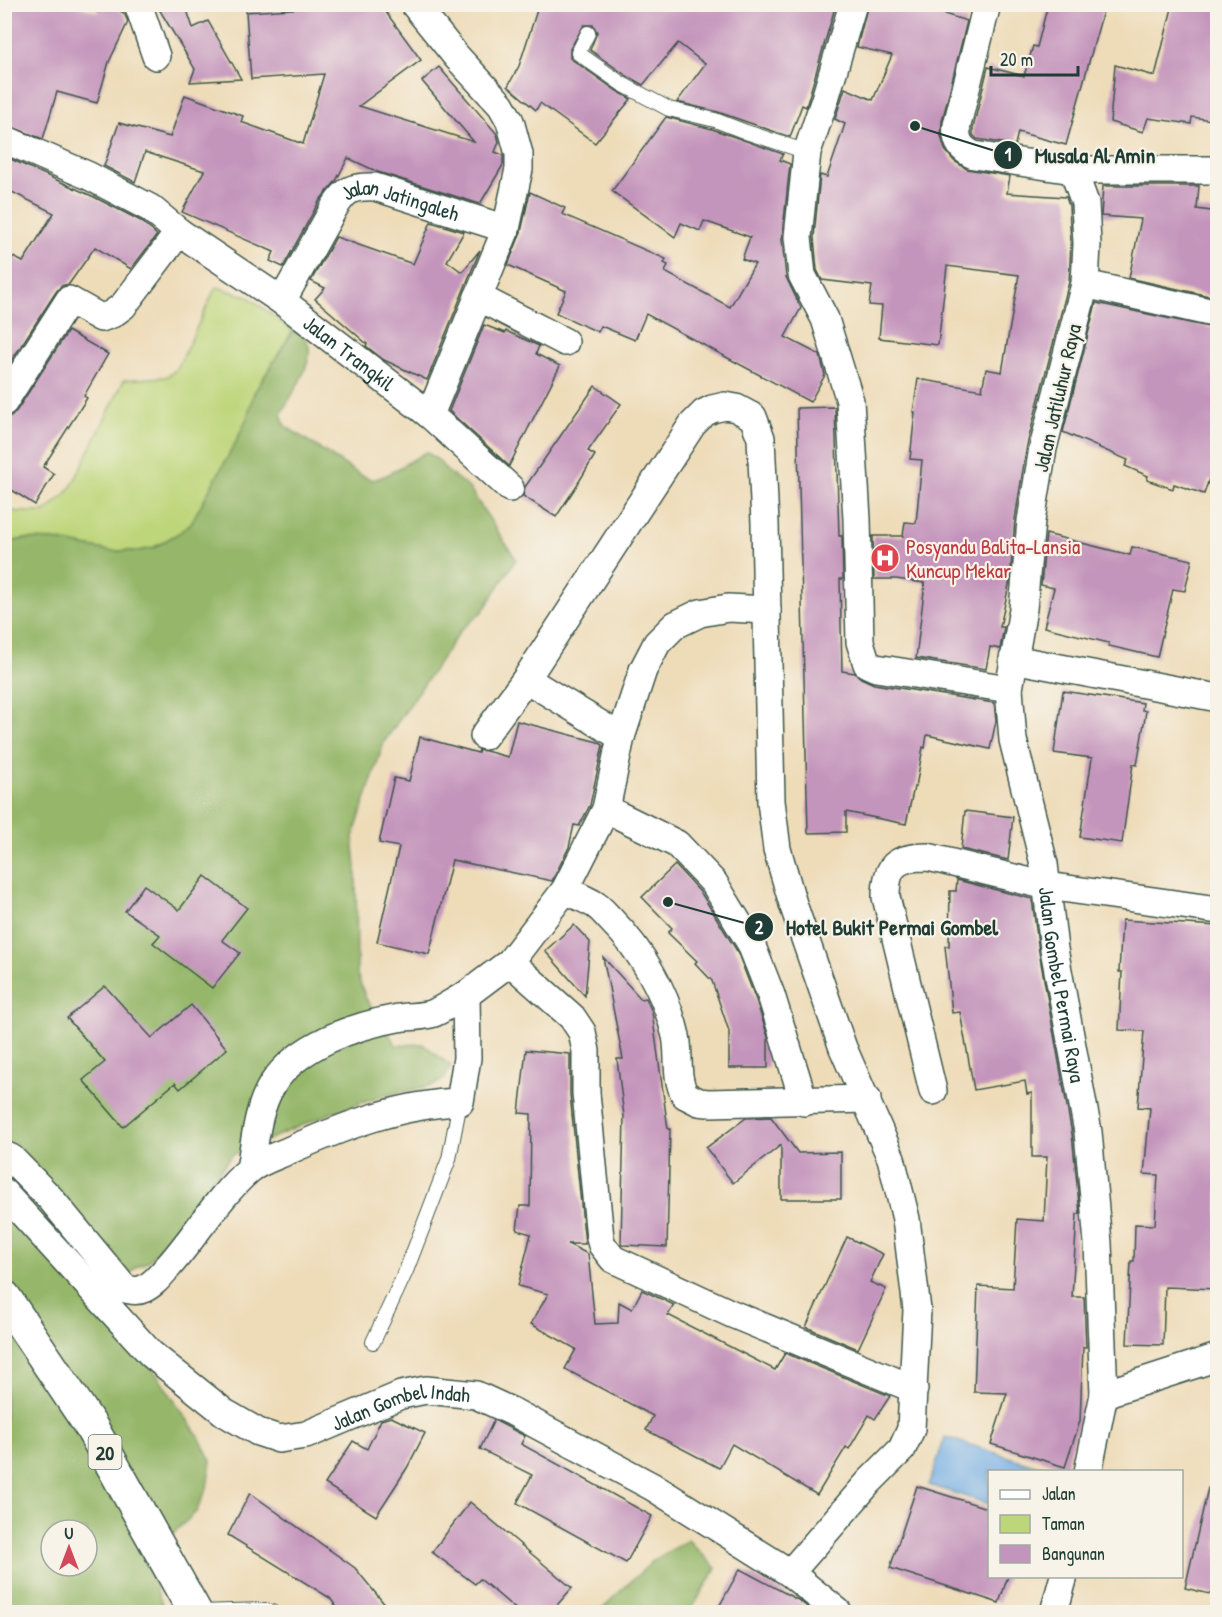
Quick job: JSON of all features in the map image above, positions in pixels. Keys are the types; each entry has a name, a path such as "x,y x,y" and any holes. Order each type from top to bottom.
{"highway":[{"name":"20","path":"4,1297 90,1425 195,1612"}],"street":[{"path":"138,4 156,56"},
{"path":"414,4 456,56 501,105 510,122 519,154 519,169 506,229 430,415"},
{"path":"853,4 807,152 798,237 802,275 825,319 850,400 862,654 867,664 876,668 1009,689"},
{"path":"987,4 957,125 957,140 966,151 1073,170 1218,170"},
{"name":"Jalan Trangkil","path":"4,139 89,176 150,208 179,232 282,301 430,415 510,488"},
{"name":"Jalan Jatiluhur Raya","path":"1047,886 1044,864 1013,740 1009,689 1023,609 1032,521 1043,448 1085,284 1087,244 1085,203 1073,170"},
{"name":"Jalan Jatingaleh","path":"282,301 342,195 360,186 375,187 506,229"},
{"path":"4,402 69,300 101,318 112,314 123,306 179,232"},
{"path":"1085,284 1218,314"},
{"path":"478,297 565,342"},
{"path":"484,736 526,679 692,425 704,413 725,406 736,408 753,417 761,438 771,801 777,849 793,903 843,1048 891,1158 906,1219 917,1310 911,1429 902,1449 869,1482 790,1573"},
{"path":"250,1169 262,1109 272,1085 290,1064 317,1046 354,1028 433,1013 466,995 510,962 565,890 606,808 621,737 642,670 657,643 675,625 700,613 728,608 766,610"},
{"path":"1013,659 1218,698"},
{"path":"526,679 621,737"},
{"path":"606,808 677,844 714,883 751,944 771,995 804,1102"},
{"name":"Jalan Gombel Permai Raya","path":"933,1091 886,897 886,882 890,868 899,861 914,857 928,857 1047,886 1054,949 1088,1132 1098,1242 1104,1394 1088,1470"},
{"path":"1047,886 1218,910"},
{"path":"565,890 596,905 621,930 641,956 669,1012 676,1038 680,1080 685,1095 699,1102 708,1103 867,1099"},
{"path":"510,962 572,1017 582,1032 600,1238 602,1245 613,1259 732,1314 914,1389"},
{"path":"4,1155 11,1158 51,1199 125,1288 135,1291 144,1289 154,1282 176,1258 215,1208 250,1169 329,1133 383,1115 417,1106 460,1102 467,1058 466,995"},
{"name":"Jalan Gombel Indah","path":"4,1193 151,1354 225,1413 258,1432 279,1439 306,1435 401,1395 426,1390 476,1395 513,1412 652,1487 790,1573 838,1612"},
{"path":"1104,1394 1218,1357"},
{"path":"1054,1612 1063,1578"}],"lane":[{"path":"588,33 578,53 632,89 669,109 715,120 807,152"},
{"path":"373,1342 406,1271 449,1159 460,1102"},
{"path":"200,1612 266,1610 272,1612"}],"green space":[{"path":"216,287 247,296 293,331 254,393 247,418 236,442 191,523 153,548 138,551 110,551 53,540 24,539 5,543 5,509 18,512 45,512 66,494 124,380 166,377 177,369"},
{"path":"293,331 304,337 309,346 309,357 300,381 281,414 285,426 360,475 373,480 387,475 426,452 469,488 516,559 483,611 461,630 384,742 353,837 356,866 357,974 366,999 396,1045 423,1044 451,1066 445,1078 434,1085 383,1096 331,1113 232,1155 149,1261 136,1267 99,1309 147,1360 199,1437 211,1461 207,1488 196,1512 145,1559 165,1612 5,1612 5,543 24,539 53,540 110,551 138,551 153,548 191,523 247,418 254,393"},
{"path":"688,1540 716,1568 690,1612 598,1612 654,1560"}],"water":[{"path":"945,1437 1047,1469 988,1470 988,1504 929,1485"}],"building":[{"path":"4,4 71,4 98,12 102,4 107,4 124,13 128,22 109,62 97,103 57,92 43,139 4,124"},
{"path":"156,4 185,4 193,28 208,21 241,79 190,82 195,69"},
{"path":"320,4 380,4 421,60 359,106 474,142 422,81 439,67 497,134 499,142 495,152 503,155 503,165 480,204 378,172 348,158 336,181 320,200 283,267 270,261 274,252 182,212 204,171 145,152 135,182 104,166 119,123 170,137 185,95 243,116 241,122 303,144 324,74 251,79 246,12 321,7"},
{"path":"539,4 836,4 806,107 802,105 790,137 718,112 677,102 705,64 678,43 643,85 590,50 597,32 593,25 584,25 570,49 570,58 631,99 595,143 540,103 536,110 508,86 519,66"},
{"path":"868,4 946,4 944,14 967,21 942,121 941,136 945,150 954,161 967,169 1010,176 1007,193 1066,197 1069,206 1071,244 1069,282 1027,445 1015,519 1010,580 1000,627 1004,627 1000,649 990,647 986,669 916,658 925,583 874,579 873,536 903,536 905,522 916,523 922,460 910,459 918,379 982,390 986,369 1002,372 1019,275 947,266 938,345 879,338 882,306 869,305 872,286 822,280 817,270 814,237 820,175 827,177 845,124 835,119 845,88 873,100 892,55 857,47"},
{"path":"1048,4 1105,4 1066,145 1018,132 1015,145 977,139 973,135 973,128 988,67 1024,76 1033,46 1037,47"},
{"path":"1173,4 1218,4 1218,121 1192,117 1191,124 1148,118 1143,132 1110,122 1115,65 1155,76"},
{"path":"666,117 712,129 783,154 780,160 790,164 782,239 786,277 801,308 785,337 820,355 825,375 810,402 646,314 635,340 601,326 598,332 556,313 566,291 508,265 521,232 530,192 565,208 562,214 666,259 664,263 668,265 665,272 730,307 755,264 742,259 750,237 704,221 700,231 681,223 675,237 612,191"},
{"path":"4,156 141,221 157,235 131,269 95,247 69,284 61,286 56,292 4,372 4,252 23,262 54,213 4,188"},
{"path":"1103,186 1199,186 1197,209 1218,212 1218,298 1129,278 1141,219 1101,216"},
{"path":"431,222 464,232 447,261 462,272 480,250 427,380 384,360 366,346 367,344 315,299 325,288 311,281 336,237 413,264"},
{"path":"1096,303 1218,329 1218,482 1209,479 1204,494 1174,484 1173,489 1147,480 1148,476 1125,466 1128,460 1063,432"},
{"path":"484,325 505,333 506,331 539,346 536,354 560,366 509,466 449,411"},
{"path":"68,331 108,354 84,396 87,398 43,467 54,474 35,505 4,485 4,418 12,416 17,410"},
{"path":"595,386 621,404 588,451 595,455 556,517 523,496 525,487"},
{"path":"835,407 839,536 842,536 843,579 840,579 842,671 855,673 874,684 994,703 996,721 990,749 927,735 906,824 846,812 846,832 808,833 797,408"},
{"path":"1046,534 1130,555 1132,547 1192,560 1185,591 1173,589 1157,657 1044,627 1054,588 1041,585"},
{"path":"1063,691 1143,703 1142,710 1146,711 1137,765 1133,764 1122,843 1080,837 1092,758 1054,753"},
{"path":"517,721 603,745 590,805 579,826 574,825 569,847 552,881 452,860 429,954 377,942 399,847 379,843 394,778 409,781 420,737 478,753 479,750 508,757"},
{"path":"965,811 1013,817 1008,860 961,849"},
{"path":"675,865 701,893 737,951 768,1037 768,1068 729,1068 729,1031 712,981 695,963 697,961 668,933 672,928 642,897"},
{"path":"205,876 247,908 222,940 240,953 212,988 153,943 160,935 125,911 144,885 179,910"},
{"path":"957,880 1032,899 1039,952 1072,1134 1080,1214 1077,1214 1072,1297 1084,1297 1086,1347 1083,1347 1080,1421 1065,1467 991,1444 1007,1393 974,1392 978,1286 1013,1288 1017,1219 1044,1221 1047,1157 1032,1157 1032,1093 1027,1094 1025,1081 974,1090 960,1012 952,1013 945,946 949,946 950,891 956,891"},
{"path":"1122,920 1218,926 1216,1051 1211,1117 1218,1117 1218,1289 1165,1287 1163,1345 1127,1344 1135,1224 1155,1225 1158,1175 1144,1174 1150,1108 1138,1107 1144,1031 1119,1030"},
{"path":"574,925 590,942 585,996 545,951"},
{"path":"603,957 641,999 646,998 652,1012 668,1129 670,1129 667,1247 622,1245 621,1243 624,1116 617,1059 623,1059"},
{"path":"105,986 152,1038 191,1005 227,1049 180,1089 175,1083 123,1127 83,1080 105,1062 67,1018"},
{"path":"526,1050 570,1054 570,1094 585,1244 568,1244 588,1254 595,1324 618,1323 619,1302 632,1309 642,1290 674,1305 668,1315 775,1370 785,1353 890,1396 875,1419 869,1415 849,1449 846,1447 817,1495 732,1444 719,1468 646,1430 653,1416 565,1369 576,1349 531,1324 548,1294 518,1286 531,1234 517,1230 520,1206 530,1206 531,1114 519,1113"},
{"path":"771,1117 798,1153 841,1152 841,1199 781,1199 781,1145 733,1183 706,1148 746,1118"},
{"path":"847,1237 883,1254 870,1282 886,1289 858,1349 806,1327"},
{"path":"391,1417 425,1433 407,1468 376,1516 325,1484 353,1441 367,1449 381,1420"},
{"path":"494,1420 525,1436 521,1444 652,1516 626,1563 517,1503 532,1475 480,1449"},
{"path":"917,1486 988,1508 988,1578 1007,1578 999,1603 890,1568"},
{"path":"1208,1488 1218,1489 1218,1596 1185,1588"},
{"path":"250,1493 355,1568 391,1612 340,1612 330,1598 228,1535"},
{"path":"470,1502 572,1588 551,1612 519,1612 480,1579 475,1584 432,1552"},
{"path":"740,1569 798,1600 814,1612 716,1612"}],"place":[{"name":"Musala Al Amin","path":"915,126"},
{"name":"Posyandu Balita-Lansia Kuncup Mekar","path":"885,558"},
{"name":"Hotel Bukit Permai Gombel","path":"668,902"}]}
